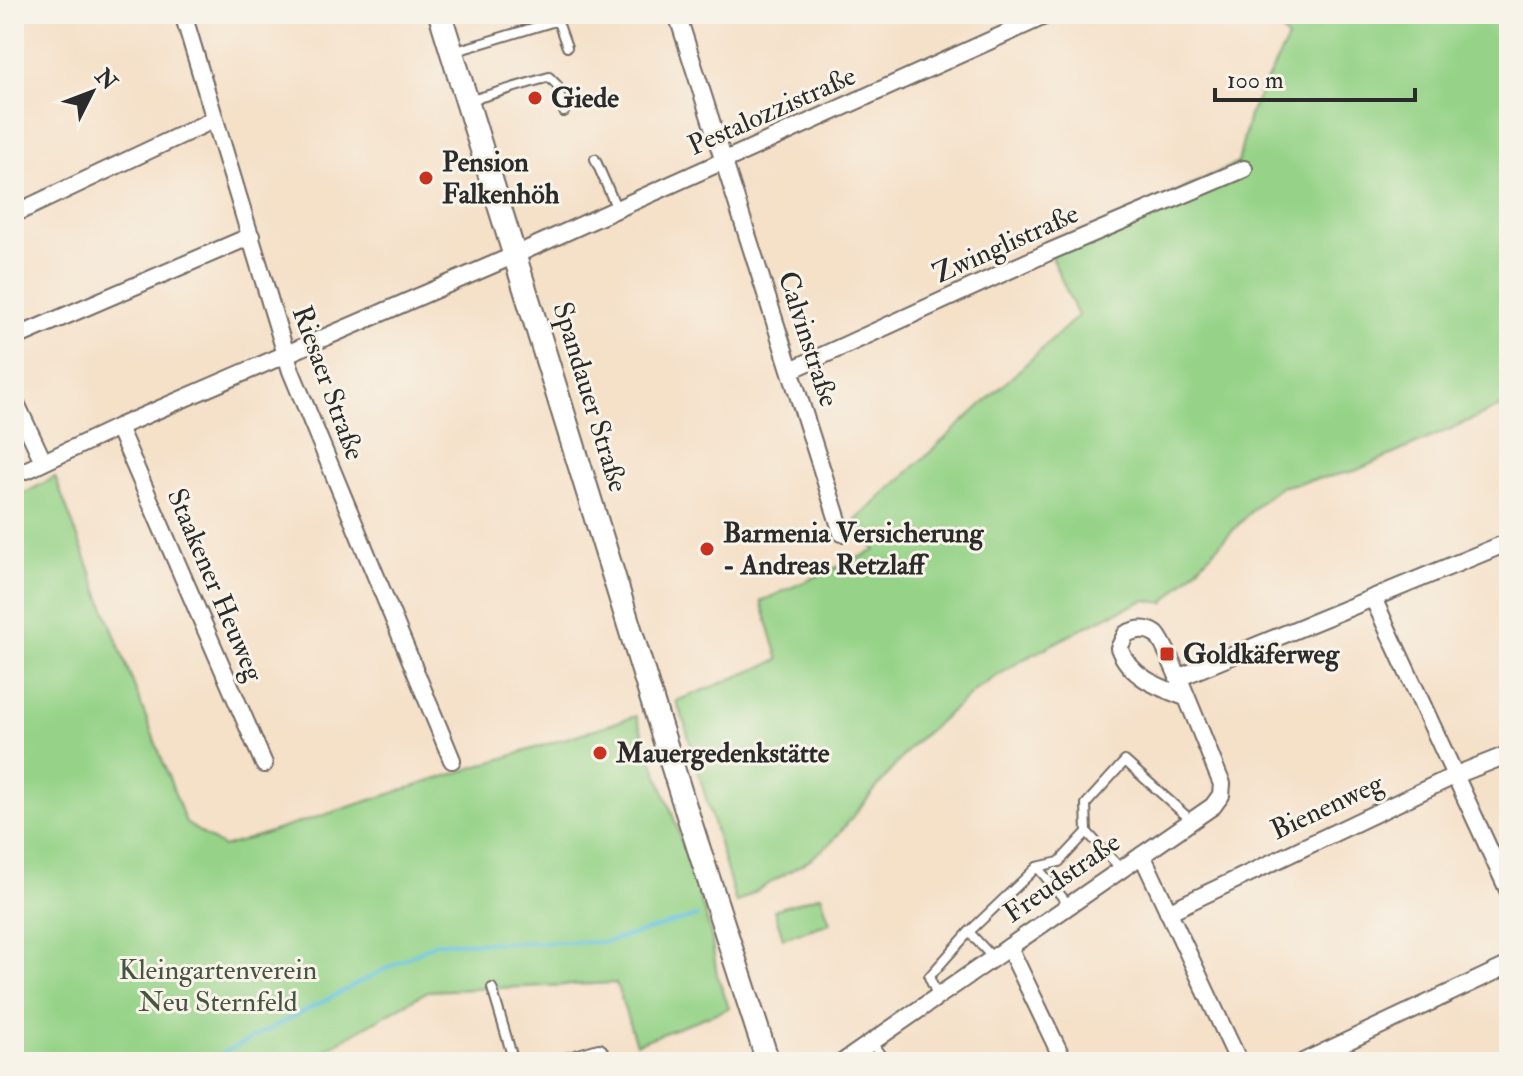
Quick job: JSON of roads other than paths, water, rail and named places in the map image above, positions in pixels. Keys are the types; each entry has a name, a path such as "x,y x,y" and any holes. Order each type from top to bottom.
{"main road":[{"name":"Spandauer Straße","path":"440,14 682,797 768,1062"}],"street":[{"name":"Riesaer Straße","path":"183,14 291,371 452,760"},
{"name":"Calvinstraße","path":"677,14 842,533"},
{"name":"Pestalozzistraße","path":"515,255 1049,14"},
{"path":"14,214 215,119"},
{"name":"Zwinglistraße","path":"791,370 1049,252 1244,169"},
{"path":"14,338 251,236"},
{"path":"27,470 118,427 515,255"},
{"path":"14,399 43,461"},
{"name":"Staakener Heuweg","path":"118,427 264,764"},
{"path":"1178,678 1509,542"},
{"path":"1373,598 1509,892"},
{"name":"Freudstraße","path":"843,1062 1213,806 1221,795 1222,784 1161,640 1154,633 1142,629 1126,634 1119,648 1124,662 1146,680 1185,697"},
{"name":"Bienenweg","path":"1168,912 1456,775 1509,754"},
{"path":"1142,855 1239,1062"},
{"path":"1009,947 1064,1062"},
{"path":"1303,1062 1509,965"},
{"path":"566,1062 599,1052"}],"lane":[{"path":"452,52 552,22 558,22 567,47"},
{"path":"468,102 549,77 557,85 564,112"},
{"path":"595,159 617,209"},
{"path":"1121,869 1087,832 1086,804 1125,761 1193,821"},
{"path":"938,997 929,977 969,932 1037,867 1059,862 1087,832"},
{"path":"1037,867 1069,905"},
{"path":"969,932 993,958"},
{"path":"492,988 514,1062"},
{"path":"872,1043 886,1062"}],"waterway":[{"path":"206,1062 436,943 606,942 697,916"}],"place":[{"name":"Giede","path":"535,98"},
{"name":"Pension Falkenhöh","path":"426,178"},
{"name":"Barmenia Versicherung - Andreas Retzlaff","path":"707,549"},
{"name":"Goldkäferweg","path":"1167,654"},
{"name":"Mauergedenkstätte","path":"600,753"}],"park label":[{"name":"Kleingartenverein Neu Sternfeld","path":"218,986"}]}
